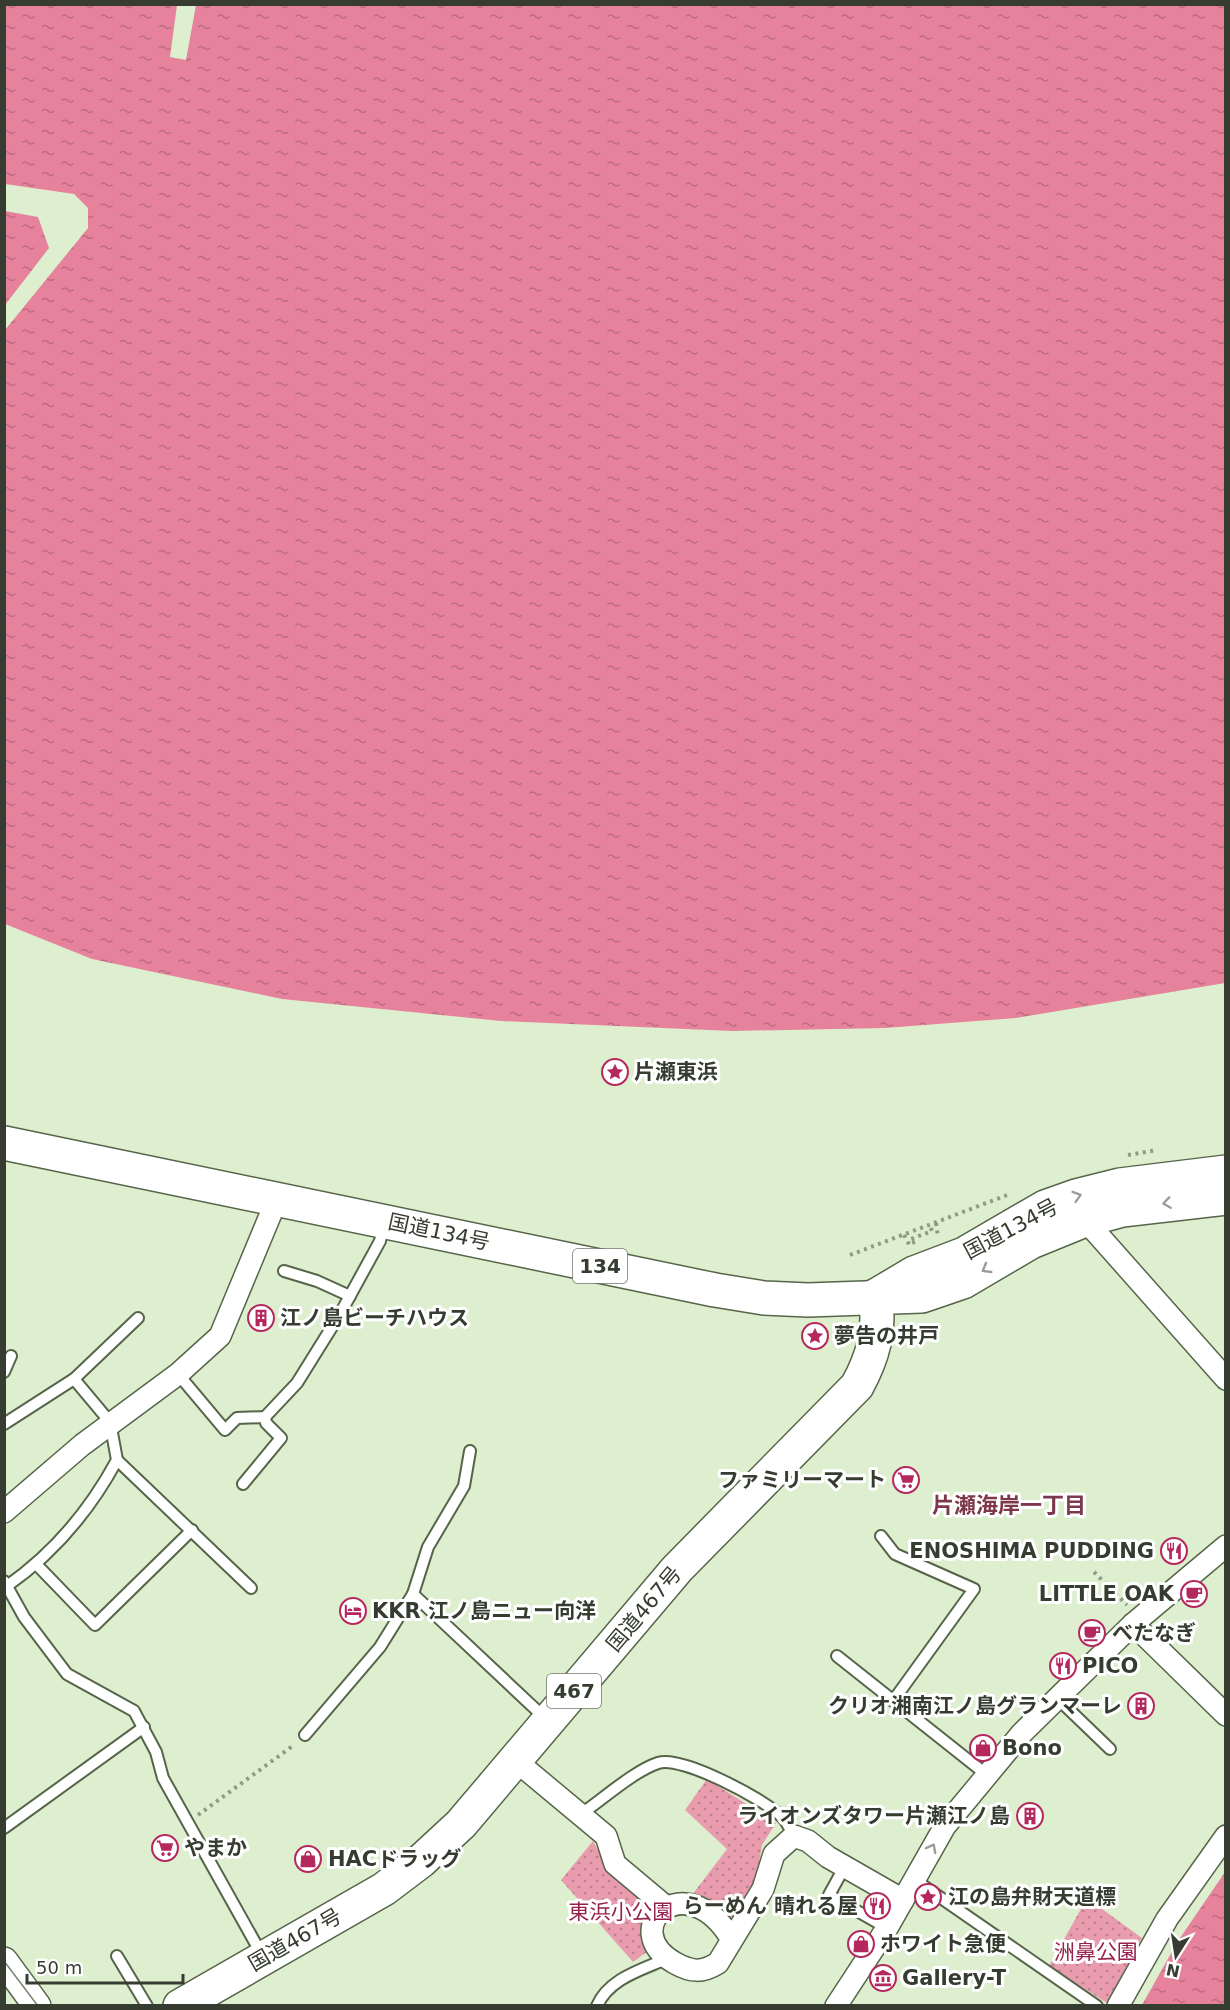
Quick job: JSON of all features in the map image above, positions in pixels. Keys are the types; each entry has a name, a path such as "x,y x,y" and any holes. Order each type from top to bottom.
{"highway":[{"name":"国道134号","path":"4,1143 764,1298 834,1300 875,1296 922,1296 963,1282 1031,1242 1085,1220 1132,1208 1226,1198"},
{"name":"国道134号","path":"875,1296 914,1273 964,1254 1045,1207 1076,1196 1120,1185 1226,1172"},
{"name":"国道467号","path":"180,2006 384,1889 422,1861 461,1824 677,1569 857,1386 870,1360 877,1334 875,1296"}],"street":[{"path":"4,1512 110,1422 178,1374 220,1336 277,1199"},
{"path":"1085,1220 1226,1379"},
{"path":"836,2006 887,1928 945,1826 1022,1733 1137,1621 1226,1546"},
{"path":"1137,1621 1226,1715"},
{"path":"516,1761 606,1836 615,1863 665,1906"},
{"path":"732,1940 722,1923 692,1904 678,1902 665,1906 656,1916 652,1929 657,1947 668,1959 689,1971 706,1970 718,1963 732,1940 763,1888 774,1854 794,1836 808,1841 828,1857 903,1900"},
{"path":"1118,2006 1167,1919 1226,1836"},
{"path":"4,1961 37,2006"}],"lane":[{"path":"178,1374 225,1430 237,1418 265,1417 297,1383 350,1296 380,1240 385,1221"},
{"path":"284,1271 317,1281 350,1296"},
{"path":"4,1424 75,1379 138,1318"},
{"path":"4,1372 11,1356"},
{"path":"75,1379 110,1422 117,1460 251,1588"},
{"path":"243,1484 281,1438 266,1423 265,1417"},
{"path":"305,1735 380,1647 413,1594 428,1547 464,1486 470,1451"},
{"path":"117,1460 100,1491 37,1565 6,1584 24,1617 67,1674 134,1711 156,1752 163,1778 264,1958"},
{"path":"37,1565 95,1624 192,1530"},
{"path":"881,1536 895,1554 974,1589 893,1701"},
{"path":"413,1594 549,1722"},
{"path":"837,1656 987,1775"},
{"path":"1057,1698 1110,1749"},
{"path":"4,1828 144,1727"},
{"path":"582,1814 646,1769 659,1762 674,1762 726,1782 782,1817 794,1836"},
{"path":"845,1866 829,1895 887,1928"},
{"path":"915,1880 1096,2006"},
{"path":"117,1956 147,2006"},
{"path":"597,2006 602,1994 623,1978 668,1959"}],"path":[{"path":"1123,1156 1157,1150"},
{"path":"850,1255 1020,1190"},
{"path":"936,1223 938,1237"},
{"path":"1094,1572 1137,1621"},
{"path":"188,1823 281,1755"}],"green space":[{"path":"707,1779 776,1823 762,1845 756,1881 733,1922 692,1895 727,1849 685,1810"},
{"name":"東浜小公園","path":"593,1841 606,1865 652,1907 645,1917 651,1949 633,1962 561,1880"},
{"name":"洲鼻公園","path":"1087,1898 1142,1938 1107,2003 1049,1966"}],"water":[{"path":"4,5 177,5 170,57 186,60 196,5 1225,5 1225,983 1016,1018 885,1028 732,1031 501,1021 282,999 92,959 5,924 5,330 88,228 88,208 74,194 5,184"},
{"path":"5,211 38,217 49,248 5,305"},
{"path":"1225,1872 1225,2005 1142,2005 1178,1941"}],"tram line":[{"path":"4,1961 38,2006"}],"place":[{"name":"片瀬東浜","path":"615,1072"},
{"name":"江ノ島ビーチハウス","path":"261,1318"},
{"name":"夢告の井戸","path":"815,1336"},
{"name":"ファミリーマート","path":"906,1480"},
{"name":"ENOSHIMA PUDDING","path":"1174,1551"},
{"name":"LITTLE OAK","path":"1194,1594"},
{"name":"KKR 江ノ島ニュー向洋","path":"353,1611"},
{"name":"べたなぎ","path":"1092,1633"},
{"name":"PICO","path":"1063,1666"},
{"name":"クリオ湘南江ノ島グランマーレ","path":"1141,1706"},
{"name":"Bono","path":"983,1748"},
{"name":"ライオンズタワー片瀬江ノ島","path":"1030,1816"},
{"name":"やまか","path":"165,1848"},
{"name":"HACドラッグ","path":"308,1859"},
{"name":"江の島弁財天道標","path":"928,1897"},
{"name":"らーめん 晴れる屋","path":"877,1906"},
{"name":"ホワイト急便","path":"861,1944"},
{"name":"Gallery-T","path":"883,1978"}],"district":[{"name":"片瀬海岸一丁目","path":"1009,1505"}]}
